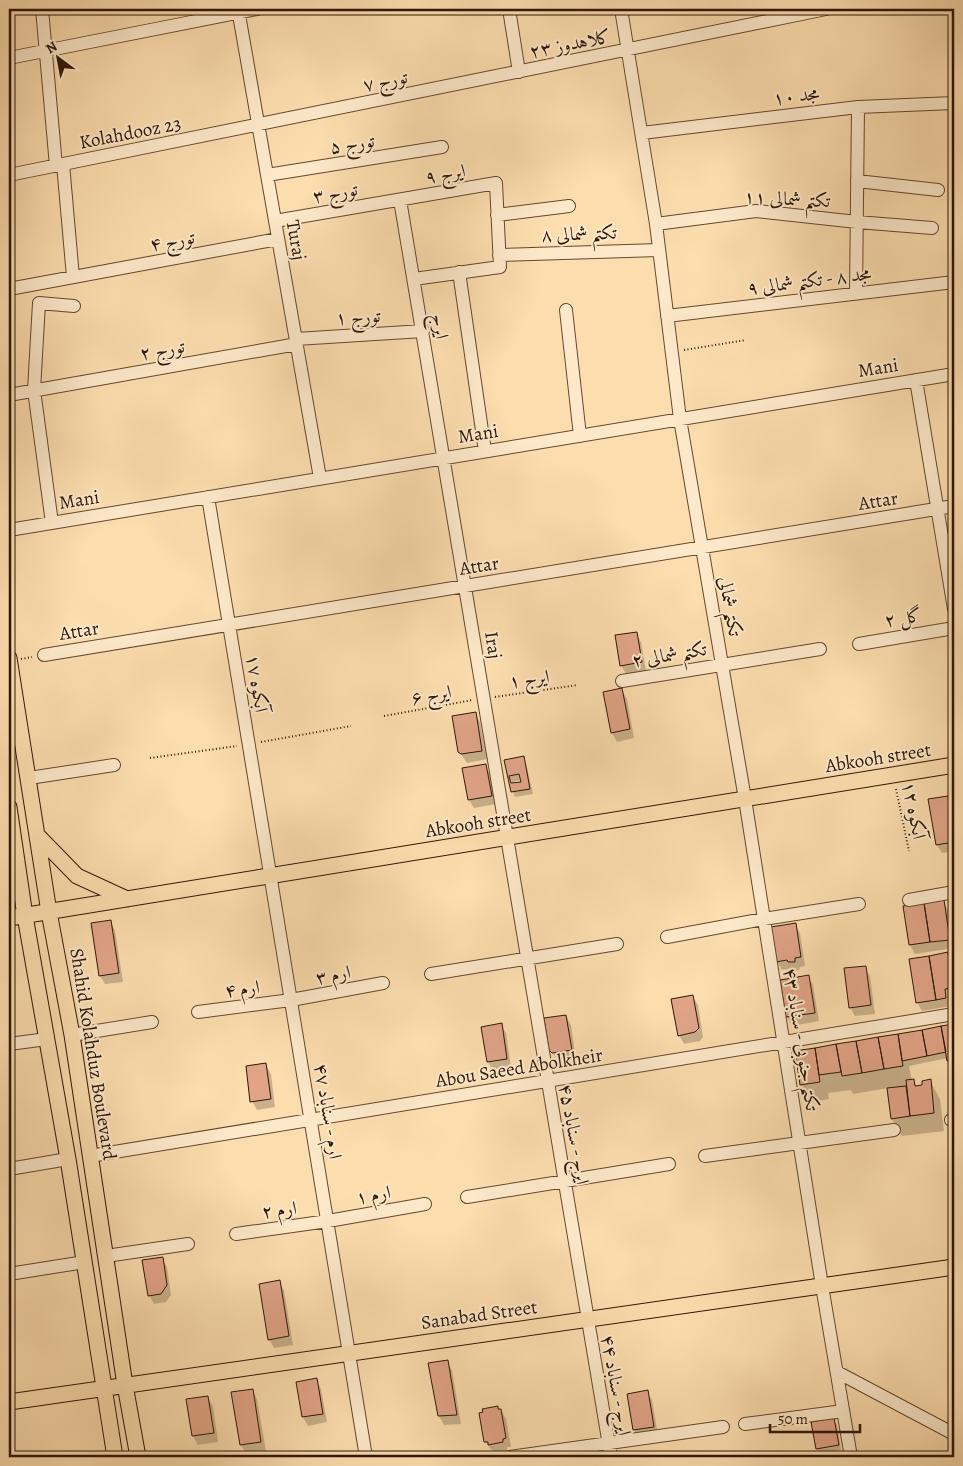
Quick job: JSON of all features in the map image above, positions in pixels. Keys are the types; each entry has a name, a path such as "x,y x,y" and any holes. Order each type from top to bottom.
{"main road":[{"name":"Shahid Kolahduz Boulevard","path":"9,659 49,912 72,1035 125,1385 138,1457"},
{"name":"Abkooh street","path":"9,918 954,765"},
{"path":"9,807 25,916 85,1262 115,1457"},
{"path":"38,836 77,876 127,899"},
{"path":"9,891 20,878"},
{"name":"Sanabad Street","path":"9,1402 954,1267"}],"street":[{"path":"42,9 73,277"},
{"path":"9,58 238,11 257,9"},
{"path":"509,9 520,72"},
{"name":"تکتم شمالی","path":"621,9 656,224 680,419 744,799"},
{"name":"کلاهدوز ۲۳","path":"520,72 826,9"},
{"name":"Turaj","path":"238,11 320,478"},
{"name":"تورج ۷","path":"258,125 520,72"},
{"name":"مجد ۱۰","path":"642,133 858,107 954,103"},
{"path":"856,294 858,107"},
{"name":"Kolahdooz 23","path":"9,175 258,125"},
{"name":"تورج ۵","path":"267,175 442,147"},
{"path":"857,181 938,190"},
{"name":"ایرج ۹","path":"400,200 496,183 497,215"},
{"name":"تورج ۳","path":"275,221 400,200"},
{"name":"ایرج","path":"400,200 444,458"},
{"path":"414,279 500,267 497,215 569,206"},
{"name":"تکتم شمالی ۱۱","path":"656,224 756,211 932,228"},
{"name":"تورج ۴","path":"9,289 278,239"},
{"name":"تکتم شمالی ۸","path":"500,255 659,250"},
{"path":"459,272 485,451"},
{"name":"مجد ۸ - تکتم شمالی ۹","path":"667,316 954,282"},
{"path":"52,523 34,390 38,303 74,306"},
{"path":"566,310 580,436"},
{"name":"تورج ۱","path":"296,342 423,331"},
{"name":"تورج ۲","path":"9,395 296,342"},
{"name":"Mani","path":"9,530 954,374"},
{"path":"916,380 954,609"},
{"name":"Iraj","path":"444,458 506,838"},
{"name":"آبکوه ۱۷","path":"208,497 271,876"},
{"name":"Attar","path":"44,655 954,506"},
{"name":"گل ۲","path":"859,644 954,628"},
{"name":"تکتم شمالی ۲","path":"622,680 820,649"},
{"path":"29,778 114,764"},
{"name":"تکتم جنوبی - سناباد ۴۳","path":"744,799 851,1457"},
{"name":"ایرج - سناباد ۴۵","path":"506,838 587,1319"},
{"name":"ارم - سناباد ۴۷","path":"271,876 366,1457"},
{"path":"909,900 954,892"},
{"path":"667,937 859,904"},
{"path":"431,974 617,944"},
{"name":"ارم ۳","path":"291,1000 382,984"},
{"name":"ارم ۴","path":"198,1012 291,1000"},
{"name":"Abou Saeed Abolkheir","path":"90,1156 954,1014"},
{"path":"72,1035 152,1022"},
{"path":"9,1044 47,1039"},
{"path":"706,1156 894,1130"},
{"path":"9,1168 68,1159"},
{"path":"467,1197 669,1164"},
{"name":"ارم ۱","path":"328,1221 425,1204"},
{"name":"ارم ۲","path":"236,1234 328,1221"},
{"path":"106,1256 188,1244"},
{"path":"9,1274 85,1262"},
{"name":"ایرج - سناباد ۴۴","path":"587,1319 611,1457"},
{"path":"837,1372 954,1434"},
{"path":"745,1424 843,1411"},
{"path":"510,1457 723,1427"}],"path":[{"path":"672,352 746,340"},
{"name":"Attar","path":"9,659 44,655"},
{"name":"ایرج ۱","path":"484,698 578,685"},
{"name":"ایرج ۶","path":"384,716 484,698"},
{"path":"150,758 249,744 351,726"},
{"name":"آبکوه ۱۲","path":"893,774 909,851"}],"building":[{"path":"637,632 642,662 620,666 615,635"},
{"path":"622,688 630,729 611,733 603,692"},
{"path":"476,712 482,751 461,754 458,752 452,716"},
{"path":"524,756 530,789 511,792 504,760","holes":["519,774 521,782 511,783 509,776"]},
{"path":"486,764 492,796 468,800 462,768"},
{"path":"948,796 954,830 954,842 936,845 928,799"},
{"path":"944,900 950,940 930,942 924,903"},
{"path":"924,903 930,942 909,945 903,906"},
{"path":"111,920 119,973 99,976 91,923"},
{"path":"796,923 801,957 795,958 795,962 788,962 787,960 776,962 771,927"},
{"path":"954,951 954,988 953,988 948,952"},
{"path":"948,952 953,988 945,989 946,998 936,1000 929,956"},
{"path":"929,956 936,1000 916,1003 909,959"},
{"path":"866,966 871,1005 849,1008 844,968"},
{"path":"809,975 815,1013 786,1017 780,980"},
{"path":"693,995 699,1028 695,1032 678,1036 671,999"},
{"path":"566,1015 572,1050 552,1053 549,1050 544,1018"},
{"path":"502,1023 507,1059 487,1062 481,1027"},
{"path":"954,1024 954,1059 947,1061 941,1026"},
{"path":"941,1026 946,1052 927,1056 922,1030"},
{"path":"922,1030 927,1056 902,1061 898,1034"},
{"path":"898,1034 903,1066 884,1069 878,1037"},
{"path":"878,1037 884,1069 862,1073 856,1041"},
{"path":"856,1041 862,1073 842,1076 836,1044"},
{"path":"836,1044 841,1072 819,1075 815,1048"},
{"path":"815,1048 820,1082 800,1085 795,1051"},
{"path":"266,1063 271,1099 250,1102 246,1066"},
{"path":"951,1077 954,1077 954,1103"},
{"path":"914,1079 915,1086 922,1085 922,1081 931,1079 934,1113 910,1116 906,1080"},
{"path":"906,1086 910,1116 891,1119 887,1088"},
{"path":"163,1257 167,1285 161,1294 148,1296 142,1260"},
{"path":"280,1280 289,1336 268,1340 259,1284"},
{"path":"448,1360 457,1415 438,1416 428,1363"},
{"path":"317,1378 323,1414 302,1417 296,1382"},
{"path":"253,1389 261,1442 240,1445 231,1392"},
{"path":"648,1390 654,1427 633,1430 627,1394"},
{"path":"208,1396 214,1433 192,1436 186,1399"},
{"path":"498,1406 498,1409 501,1409 506,1438 503,1439 503,1442 488,1445 488,1442 484,1442 479,1413 483,1412 482,1409"},
{"path":"834,1418 839,1445 816,1449 811,1422"}]}
